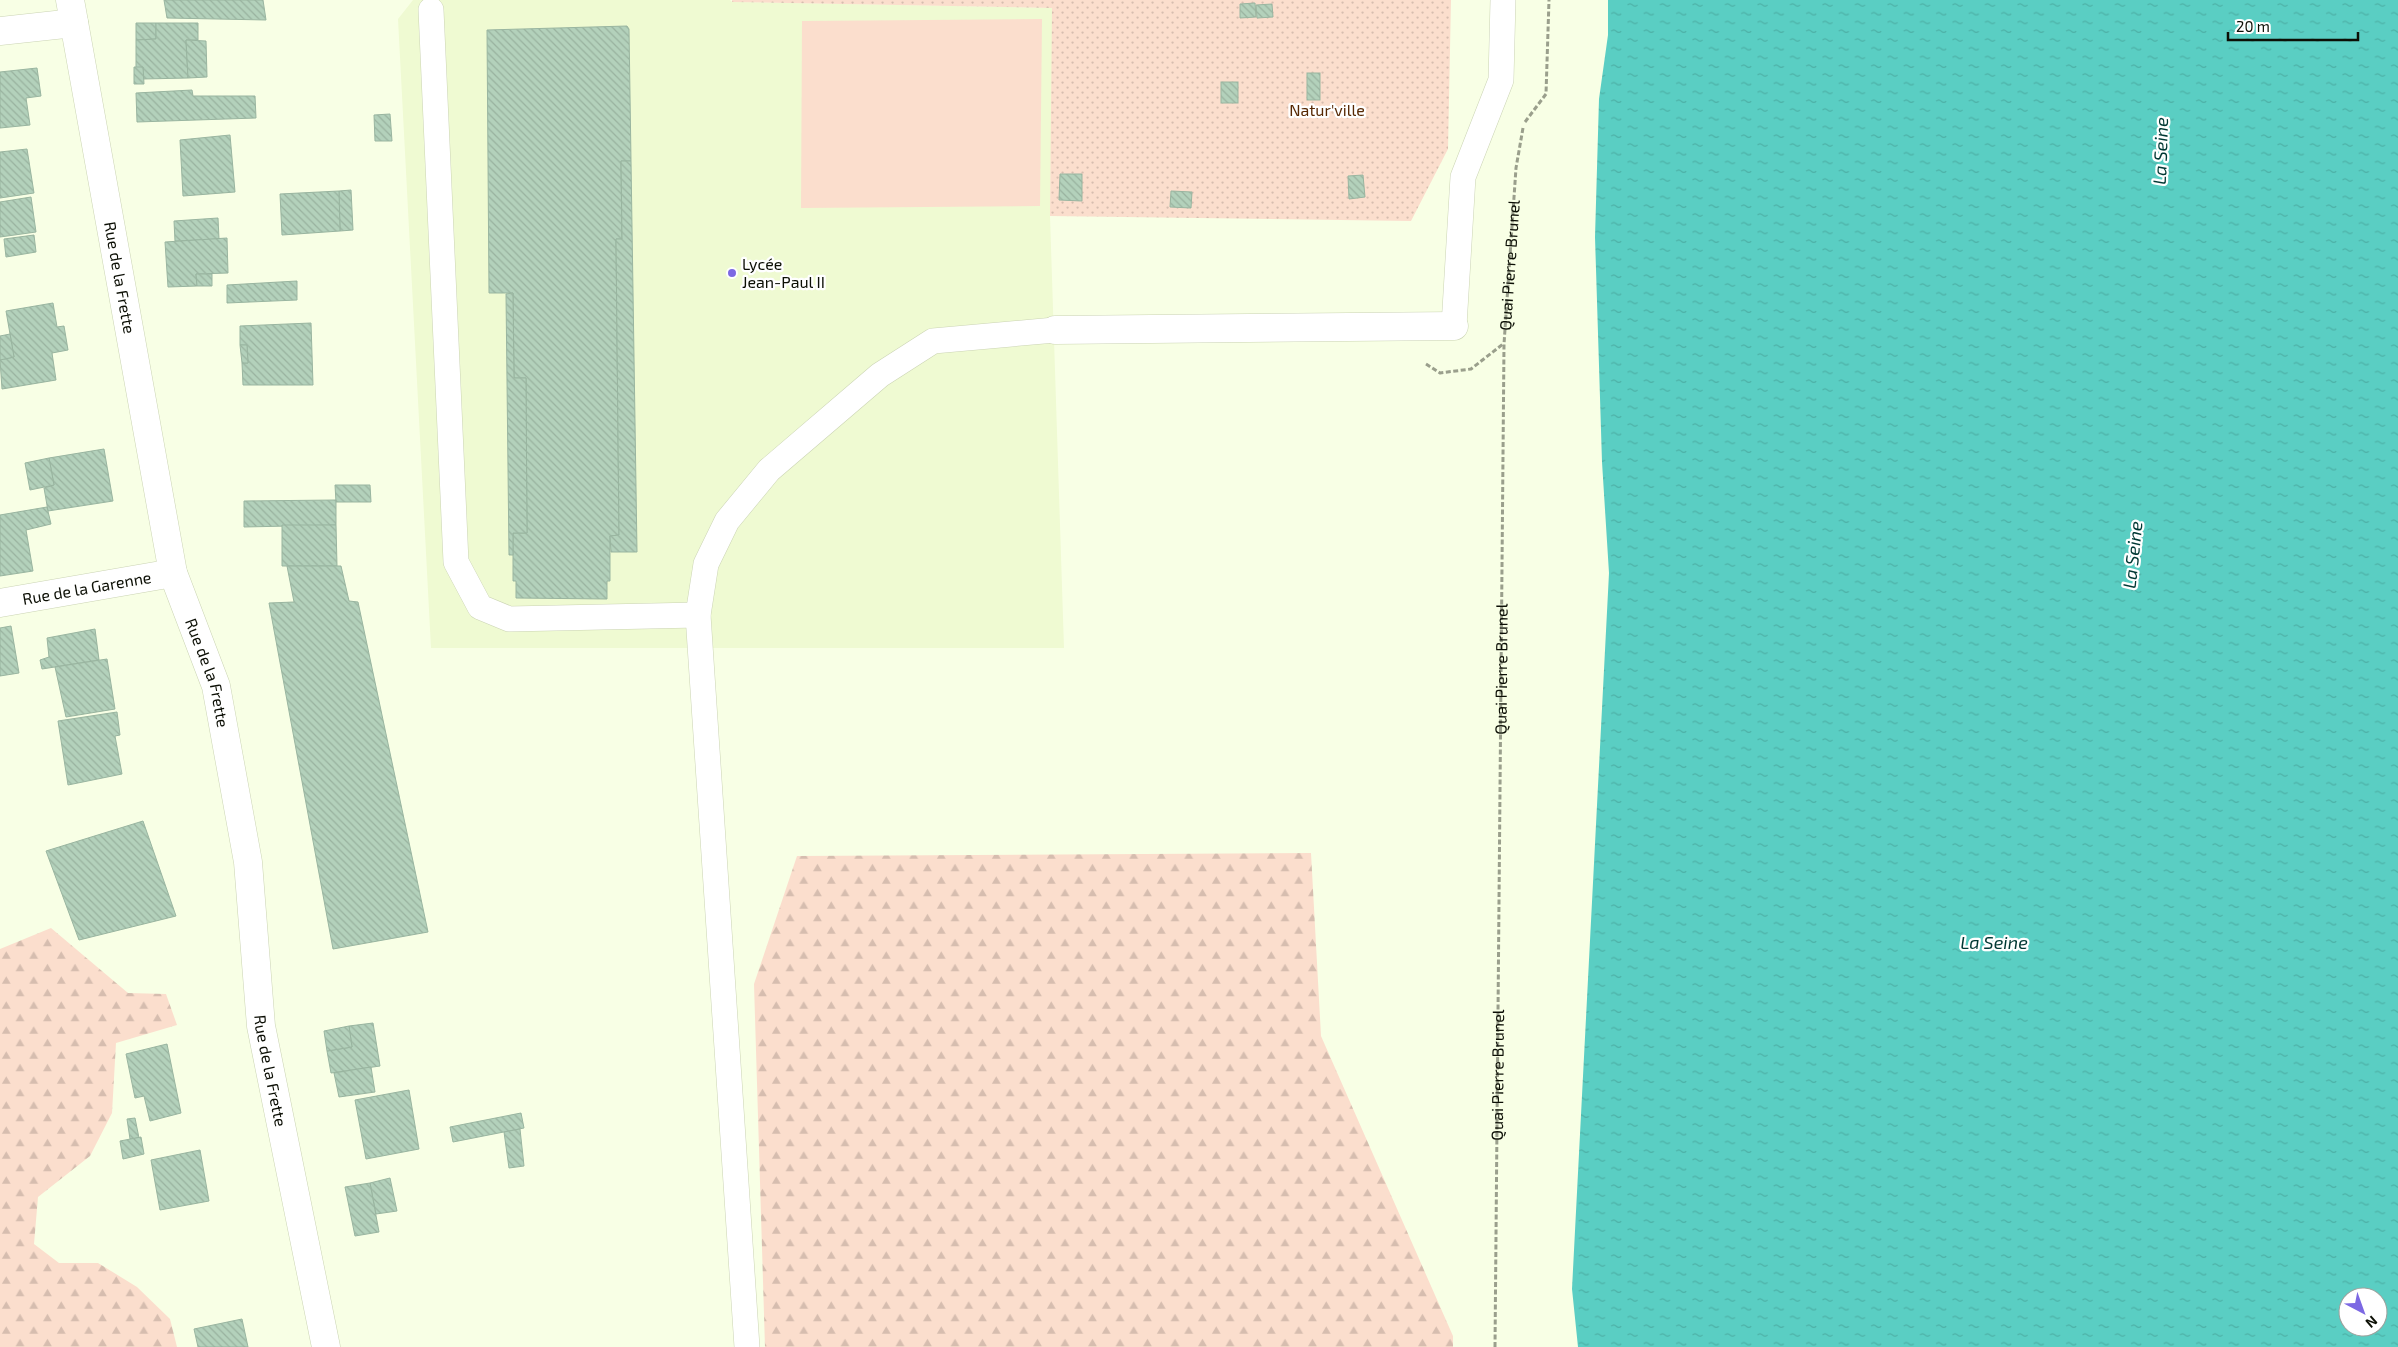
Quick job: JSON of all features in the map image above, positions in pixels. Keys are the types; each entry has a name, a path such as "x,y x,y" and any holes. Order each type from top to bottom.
{"street":[{"path":"0,31 72,12"},
{"name":"Rue de la Frette","path":"72,12 173,573 216,686 248,862 261,1026 326,1347"},
{"path":"1055,330 1454,326"},
{"name":"Rue de la Garenne","path":"0,603 173,573"}],"lane":[{"path":"1454,326 1463,177 1501,80 1503,0"},
{"path":"431,10 456,562 480,607 509,619 698,615"},
{"path":"747,1347 698,615 706,564 726,521 769,470 880,375 933,341 1055,330"}],"path":[{"name":"Quai Pierre Brunel","path":"1495,1347 1504,344 1516,168 1523,125 1546,94 1549,0"}],"shaded area":[{"name":"Lycée Jean-Paul II","path":"413,0 730,0 732,2 1053,8 1050,216 1064,648 431,648 398,19"}],"green space":[{"name":"Natur'ville","path":"732,0 1451,0 1448,149 1411,221 1050,216 1052,8 732,2"},
{"path":"1042,19 1040,206 801,208 802,21"},
{"path":"1311,853 1321,1036 1453,1336 1453,1347 765,1347 754,984 797,856"},
{"path":"51,928 128,993 166,994 177,1025 116,1043 112,1113 90,1156 38,1197 34,1244 59,1263 98,1263 137,1287 170,1319 177,1347 0,1347 0,949"}],"water":[{"name":"La Seine","path":"1608,0 2398,0 2398,1347 1578,1347 1572,1289 1609,573 1602,462 1595,237 1599,99 1608,35"}],"building":[{"path":"164,0 263,0 266,20 167,18"},
{"path":"1255,3 1256,17 1240,18 1240,4"},
{"path":"1272,4 1273,17 1257,18 1256,5"},
{"path":"136,23 156,23 156,39 136,40"},
{"path":"156,23 198,23 198,40 186,40 188,78 143,79 143,67 136,68 136,40 156,39"},
{"path":"627,26 629,29 631,161 621,161 622,239 616,239 619,535 610,536 610,581 607,581 607,599 516,598 516,581 513,581 513,533 527,533 526,378 514,378 513,293 489,293 487,30"},
{"path":"186,40 206,41 207,77 188,78"},
{"path":"134,67 143,67 144,84 134,84"},
{"path":"37,68 41,96 26,98 30,125 0,128 0,72"},
{"path":"1307,73 1320,73 1320,100 1307,100"},
{"path":"1221,82 1238,82 1238,103 1221,103"},
{"path":"192,90 193,96 255,96 256,118 137,122 136,93"},
{"path":"390,114 392,141 375,141 374,115"},
{"path":"230,135 235,192 183,196 180,140"},
{"path":"27,149 34,193 0,198 0,152"},
{"path":"621,161 631,161 637,552 611,552 610,536 619,535 616,239 622,239"},
{"path":"1060,174 1082,174 1082,201 1059,200"},
{"path":"1363,175 1365,197 1349,199 1348,176"},
{"path":"351,190 353,230 340,231 339,191"},
{"path":"339,191 340,231 282,235 280,194"},
{"path":"1171,191 1192,192 1191,208 1170,207"},
{"path":"31,197 36,232 0,237 0,202"},
{"path":"218,218 219,239 175,241 174,221"},
{"path":"34,235 36,252 6,257 4,239"},
{"path":"227,238 228,273 196,274 197,286 168,287 165,242"},
{"path":"196,274 212,274 212,286 197,286"},
{"path":"297,281 297,300 227,303 227,285"},
{"path":"513,293 514,378 526,378 527,533 513,533 513,555 509,555 506,294"},
{"path":"53,303 57,327 64,326 68,350 52,353 56,380 2,389 0,360 14,357 6,311"},
{"path":"311,323 313,385 243,385 242,363 248,363 247,345 240,345 240,326"},
{"path":"10,334 14,357 0,360 0,336"},
{"path":"240,345 247,345 248,363 242,363"},
{"path":"104,449 113,501 48,511 44,488 54,485 49,458"},
{"path":"49,458 54,485 30,490 25,463"},
{"path":"335,485 370,485 371,502 336,502"},
{"path":"336,500 336,525 244,527 244,501"},
{"path":"47,507 51,524 26,530 33,571 0,576 0,515"},
{"path":"282,525 336,525 337,566 282,566"},
{"path":"287,566 341,566 349,601 358,602 428,932 333,949 269,603 294,602"},
{"path":"11,626 19,673 0,676 0,628"},
{"path":"95,629 99,660 42,669 40,660 49,657 47,638"},
{"path":"107,659 115,709 66,717 55,667"},
{"path":"117,712 120,735 115,736 122,774 68,785 58,721"},
{"path":"143,821 176,916 79,940 46,851"},
{"path":"373,1023 380,1066 331,1073 327,1051 352,1047 349,1026"},
{"path":"349,1026 352,1047 327,1051 324,1031"},
{"path":"167,1044 181,1113 150,1121 144,1096 135,1098 126,1054"},
{"path":"371,1067 375,1092 339,1097 334,1073"},
{"path":"409,1090 419,1149 366,1159 355,1100"},
{"path":"521,1113 524,1128 453,1142 450,1127"},
{"path":"135,1118 139,1138 130,1139 127,1119"},
{"path":"520,1129 524,1166 509,1168 504,1132"},
{"path":"141,1137 144,1154 123,1159 120,1141"},
{"path":"200,1150 209,1201 160,1210 151,1160"},
{"path":"390,1178 397,1211 376,1214 370,1183"},
{"path":"370,1183 379,1232 355,1236 345,1187"},
{"path":"242,1319 248,1347 198,1347 194,1329"}],"place":[{"name":"Lycée Jean-Paul II","path":"732,273"}]}
